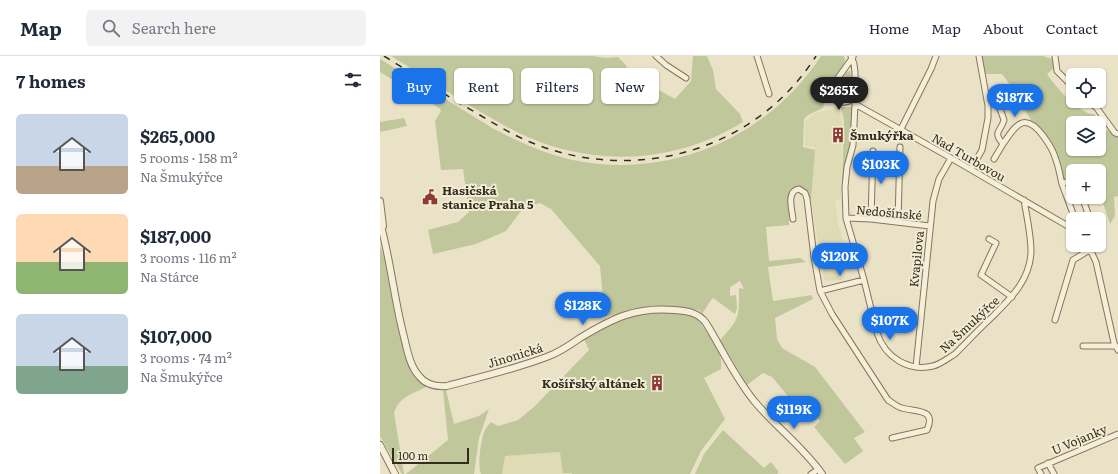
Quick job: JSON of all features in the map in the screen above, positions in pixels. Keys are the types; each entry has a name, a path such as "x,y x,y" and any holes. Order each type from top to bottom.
{"street":[{"path":"656,56 666,65 686,78"},
{"path":"757,56 769,94"},
{"name":"Na Šmukýřce","path":"852,56 855,72 853,146 847,167 845,187 846,218 880,341 890,355 907,365 924,368 934,366 945,361 955,354 1012,297 1022,283 1028,268 1031,254 1030,235 1024,200"},
{"name":"Na Šmukýřce","path":"852,56 830,89 829,95 838,102 854,102"},
{"path":"901,129 936,56"},
{"path":"970,169 982,150 988,118 988,106 979,56"},
{"path":"1055,56 1057,71 1066,80"},
{"path":"994,92 1004,120 997,134 998,138 1003,144"},
{"name":"Nad Turbovou","path":"854,102 1066,225"},
{"path":"1097,108 1115,133 1118,134"},
{"path":"994,159 1016,127 1023,123 1030,123 1046,139 1056,159 1062,184 1072,212"},
{"path":"898,222 900,147"},
{"path":"871,219 873,151"},
{"name":"Kvapilova","path":"916,367 935,190 939,179 951,158"},
{"path":"1062,184 1066,182"},
{"path":"793,219 791,196 792,192 799,189 805,193 807,199 820,291 832,314 888,400 901,408 924,412 928,415 929,425 927,430 892,438"},
{"name":"Jinonická","path":"380,201 384,223 383,233"},
{"name":"Nedošínské","path":"846,218 871,219 930,226"},
{"name":"Jinonická","path":"380,222 396,301 412,364 419,376 428,383 436,386 447,386 534,362 557,353 607,322 630,313 642,310 663,309 689,312 698,315 706,323 737,376 756,403 820,472"},
{"path":"989,239 996,243 981,275 1012,297"},
{"path":"1055,320 1073,260 1083,252"},
{"path":"1083,346 1117,348 1098,268 1091,252"},
{"path":"820,291 864,280"},
{"name":"U Vojanky","path":"1041,474 1038,468 1118,434"},
{"path":"380,445 396,474"},
{"name":"U Vojanky","path":"1048,463 1054,474"},
{"path":"811,474 820,472"}],"shaded area":[{"name":"Šmukýřka","path":"839,107 842,120 841,199 835,200 838,224 852,269 840,272 842,280 829,281 824,280 811,200 815,147 805,146 805,122 815,113"},
{"path":"561,452 563,472 572,474 502,474 504,456"}],"green space":[{"path":"391,56 618,57 627,68 601,68 601,104 659,104 659,90 675,99 691,81 693,56 707,56 713,70 716,89 740,114 743,122 716,136 689,147 660,154 601,156 572,151 543,143 515,131 468,104 513,104 513,68 454,68 454,95 446,90 446,68 410,68"},
{"path":"821,56 844,56 844,67 827,89 823,108 808,115 804,119 803,147 815,150 811,200 804,189 795,188 791,190 789,225 766,227 769,261 800,258 806,262 768,267 773,301 812,295 813,299 775,318 777,339 782,348 815,367 865,432 854,438 863,451 845,464 814,427 820,421 798,398 792,401 772,377 763,373 747,385 720,340 735,322 737,317 739,306 739,288 744,289 740,281 730,287 730,296 736,295 737,308 735,314 713,298 702,314 699,310 663,308 641,310 605,317 600,266 551,209 540,203 524,207 506,231 476,244 433,254 428,230 458,222 469,212 463,169 441,170 435,121 441,111 432,104 446,104 446,100 494,129 523,143 542,151 573,160 609,165 645,164 680,158 713,146 745,130 773,110 799,85"},
{"path":"982,56 1043,56 1052,59 1054,68 1047,74 1066,96 1066,108 1079,108 1096,116 1066,116 1066,156 1106,156 1106,131 1108,130 1118,136 1118,196 1114,197 1115,216 1110,224 1103,204 1106,204 1106,164 1066,164 1066,178 1063,179 1061,164 1055,150 1044,133 1032,122 1014,90 1002,74 985,74"},
{"path":"380,59 395,68 392,68 392,79 380,72"},
{"path":"850,71 849,98 840,98 836,95 835,91 847,72"},
{"path":"841,107 853,107 851,144 842,185 844,121"},
{"path":"404,118 407,126 380,132 380,122"},
{"path":"380,245 402,342 411,372 417,380 426,387 411,394 399,403 394,413 404,474 402,474 380,436"},
{"path":"679,312 693,317 705,329 720,357 721,369 704,378 725,419 701,451 690,474 563,473 560,452 505,456 502,474 481,474 479,459 481,445 485,429 491,422 498,426 518,420 534,407 589,350 584,339 615,323 640,314"},
{"path":"443,390 446,390 454,424 479,416 489,409 479,438 474,474 406,474 448,440"},
{"path":"723,430 764,468 771,462 779,472 777,474 695,474 704,454"}],"railway":[{"path":"384,56 461,104 521,138 569,155 610,160 650,159 689,151 726,137 760,116 790,89 816,56"}],"place":[{"name":"Šmukýřka","path":"838,135"},
{"name":"Hasičská stanice Praha 5","path":"430,197"},
{"name":"Košířský altánek","path":"657,383"}]}
